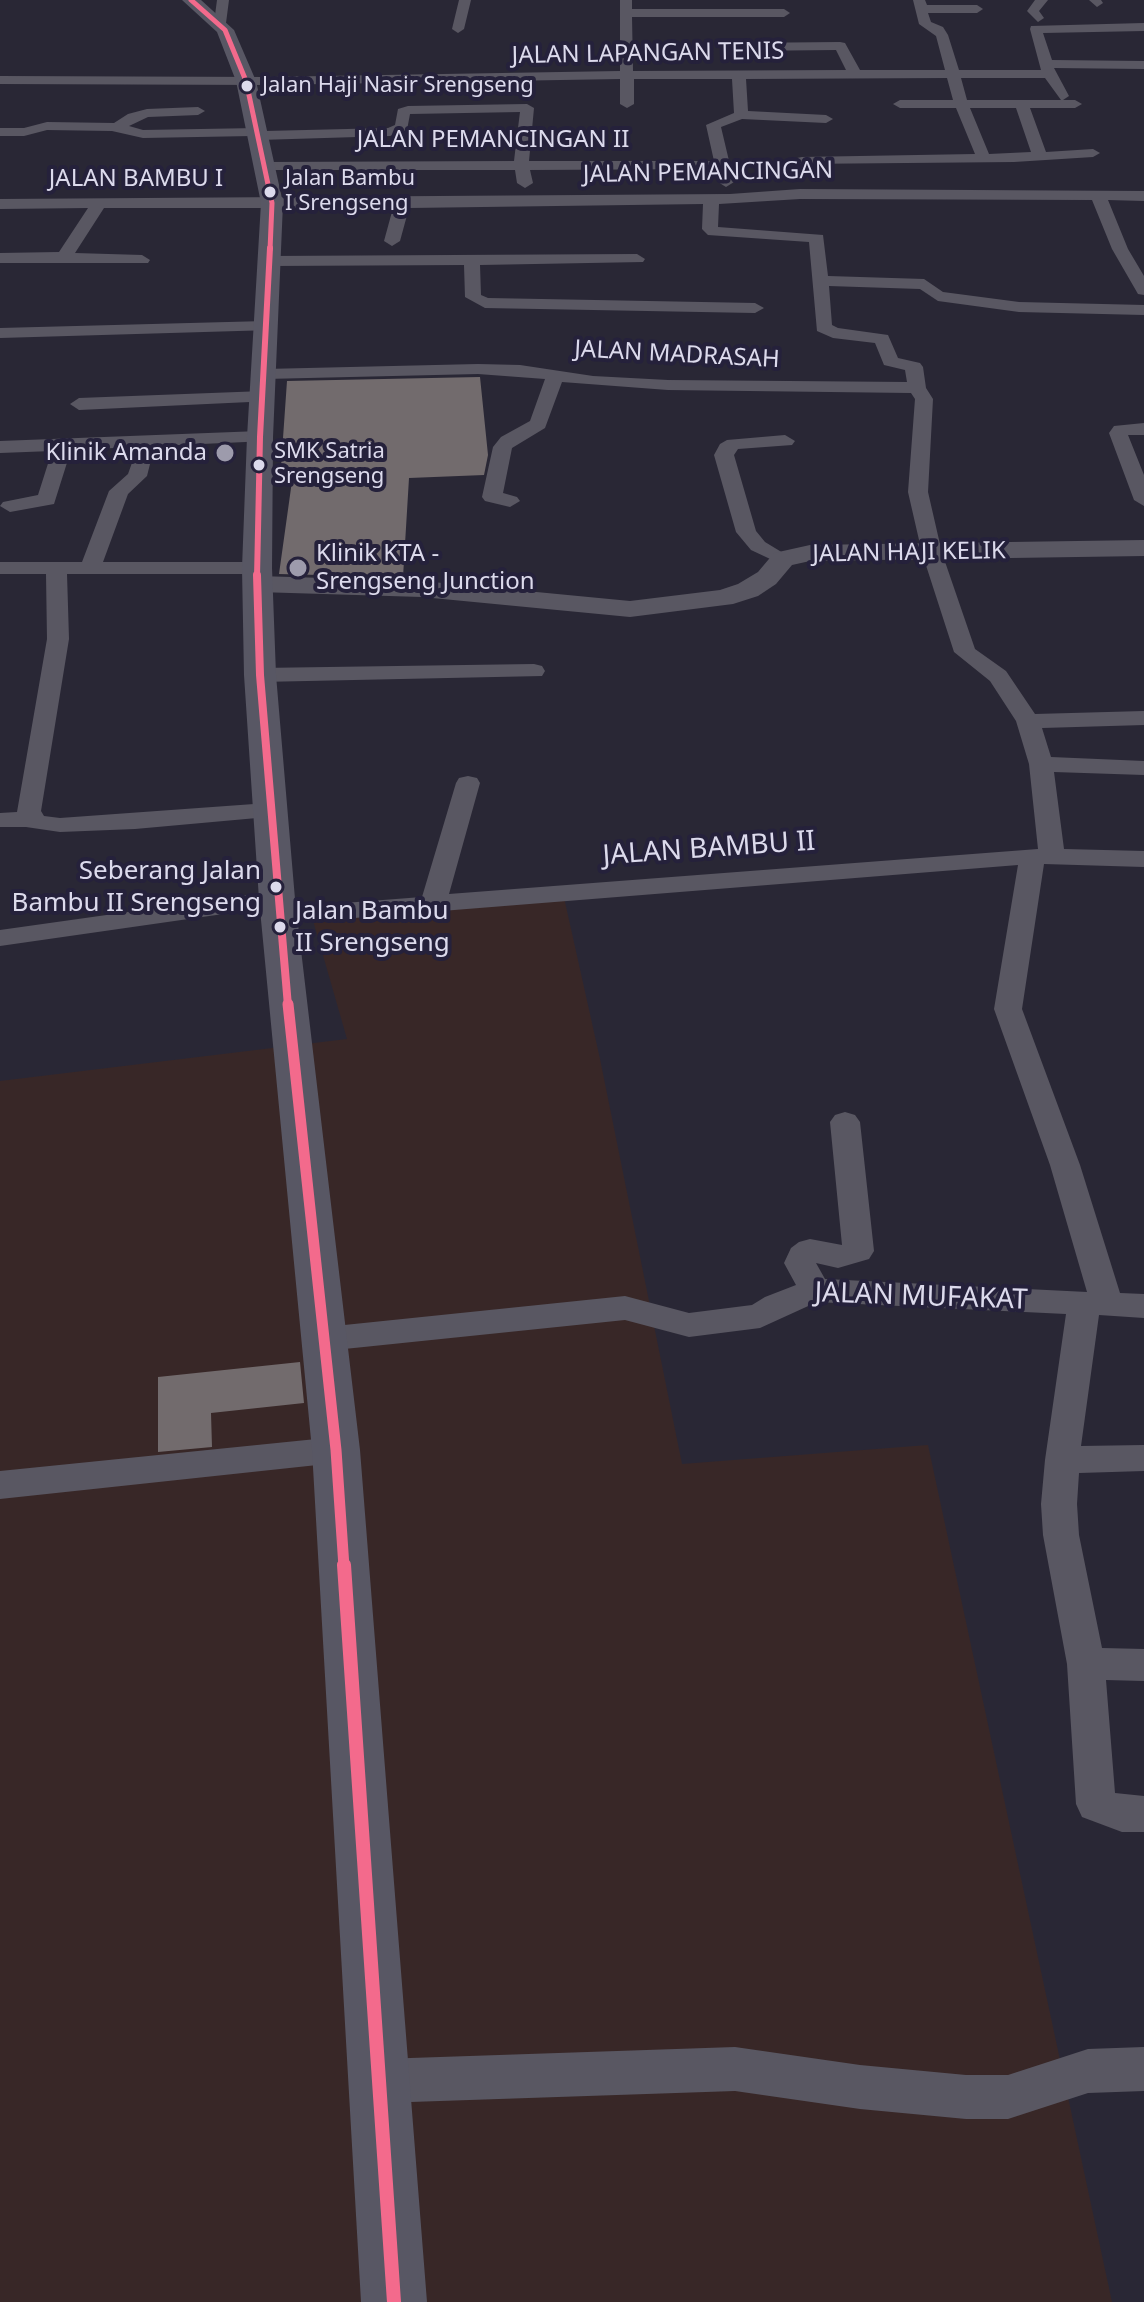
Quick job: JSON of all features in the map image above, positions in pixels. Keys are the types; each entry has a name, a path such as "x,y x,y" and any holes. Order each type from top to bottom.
{"main road":[{"path":"211,8 246,81 263,159 269,263 258,576 268,810 336,1450 394,2302"}],"street":[{"path":"458,29 465,0"},
{"path":"1038,18 1033,11 1042,0"},
{"path":"977,9 919,4 925,24 942,35 962,104 984,158"},
{"path":"627,104 626,6 744,6 784,13"},
{"path":"900,104 1068,100 1048,69 1036,29 1144,27"},
{"path":"933,28 957,28"},
{"path":"739,47 840,46 855,74"},
{"name":"JALAN LAPANGAN TENIS","path":"0,80 246,81 739,74 800,81 855,74 1144,65"},
{"path":"739,74 741,115"},
{"path":"1021,103 1040,156"},
{"path":"0,132 24,132 47,126 117,128 263,159 402,127 405,110 525,108 529,109 521,163 526,184 524,201"},
{"path":"117,128 133,117 147,113 198,111"},
{"path":"730,199 713,125 741,115 826,119"},
{"path":"448,139 524,140"},
{"path":"802,161 1014,158 1093,153"},
{"path":"1014,158 1034,196"},
{"name":"JALAN PEMANCINGAN II","path":"263,159 723,165"},
{"name":"JALAN BAMBU I","path":"0,204 100,202 263,159"},
{"name":"JALAN PEMANCINGAN","path":"263,159 402,203 730,199 800,194 1144,196"},
{"path":"633,199 636,164"},
{"path":"1056,179 1101,183 1120,249 1144,290"},
{"path":"63,203 66,184"},
{"path":"711,199 711,231 815,237 818,240 823,327 827,331 882,339 890,361 914,367 917,388 924,399 918,492 932,553 965,652 998,676 1028,721 1041,764 1042,857 1008,1009 1065,1165 1096,1303 1062,1460 1059,1504 1061,1535 1086,1664 1096,1804 1122,1814 1144,1814"},
{"path":"64,257 100,202"},
{"path":"392,241 402,203"},
{"path":"0,258 142,260"},
{"path":"269,263 637,259"},
{"path":"472,261 473,297 485,303 755,308"},
{"path":"819,281 924,284 938,296 1019,307 1144,310"},
{"path":"0,333 266,326"},
{"name":"JALAN MADRASAH","path":"263,403 478,369 556,374 593,381 682,385 917,388"},
{"path":"510,501 492,497 503,447 538,424 556,374"},
{"path":"79,404 263,403"},
{"path":"0,447 63,445 263,403"},
{"path":"1144,429 1121,430 1118,433 1144,500"},
{"path":"783,559 758,546 746,532 724,455 727,448 734,444 785,441"},
{"path":"10,506 47,500 63,445"},
{"path":"90,568 119,491 137,476 140,464"},
{"name":"JALAN HAJI KELIK","path":"258,576 630,609 723,598 748,590 767,578 783,559 810,553 1144,548"},
{"path":"0,568 90,568 258,576"},
{"path":"56,568 58,639 29,811 36,823 71,825 268,810"},
{"path":"260,675 534,671"},
{"path":"1028,721 1144,718"},
{"path":"1041,764 1144,768"},
{"path":"434,902 468,783"},
{"path":"0,820 33,819"},
{"name":"JALAN BAMBU II","path":"0,938 278,907 434,902 1042,857 1144,859"},
{"path":"815,1290 800,1263 802,1256 810,1250 838,1257 858,1251 845,1122"},
{"name":"JALAN MUFAKAT","path":"325,1339 625,1308 689,1325 760,1316 776,1305 815,1290 1144,1306"},
{"path":"0,1485 336,1450"},
{"path":"1062,1460 1144,1458"},
{"path":"1086,1664 1144,1665"},
{"path":"381,2081 735,2069 860,2087 966,2097 1008,2097 1088,2071 1144,2069"}],"shaded area":[{"path":"563,893 682,1464 928,1445 1112,2302 0,2302 0,1081 347,1039 310,910"}],"building":[{"path":"480,377 488,455 484,475 409,478 403,577 279,574 292,481 280,481 287,381"},
{"path":"300,1362 304,1403 211,1413 212,1447 158,1452 158,1377"}],"transit line":[{"path":"191,0 225,30 246,81 272,203 260,437 257,568 260,675 277,899 336,1450 394,2302"}],"place":[{"name":"Jalan Haji Nasir Srengseng","path":"247,86"},
{"name":"Jalan Bambu I Srengseng","path":"270,192"},
{"name":"Klinik Amanda","path":"225,453"},
{"name":"SMK Satria Srengseng","path":"259,465"},
{"name":"Klinik KTA - Srengseng Junction","path":"298,568"},
{"name":"Seberang Jalan Bambu II Srengseng","path":"276,887"},
{"name":"Jalan Bambu II Srengseng","path":"280,927"}]}
